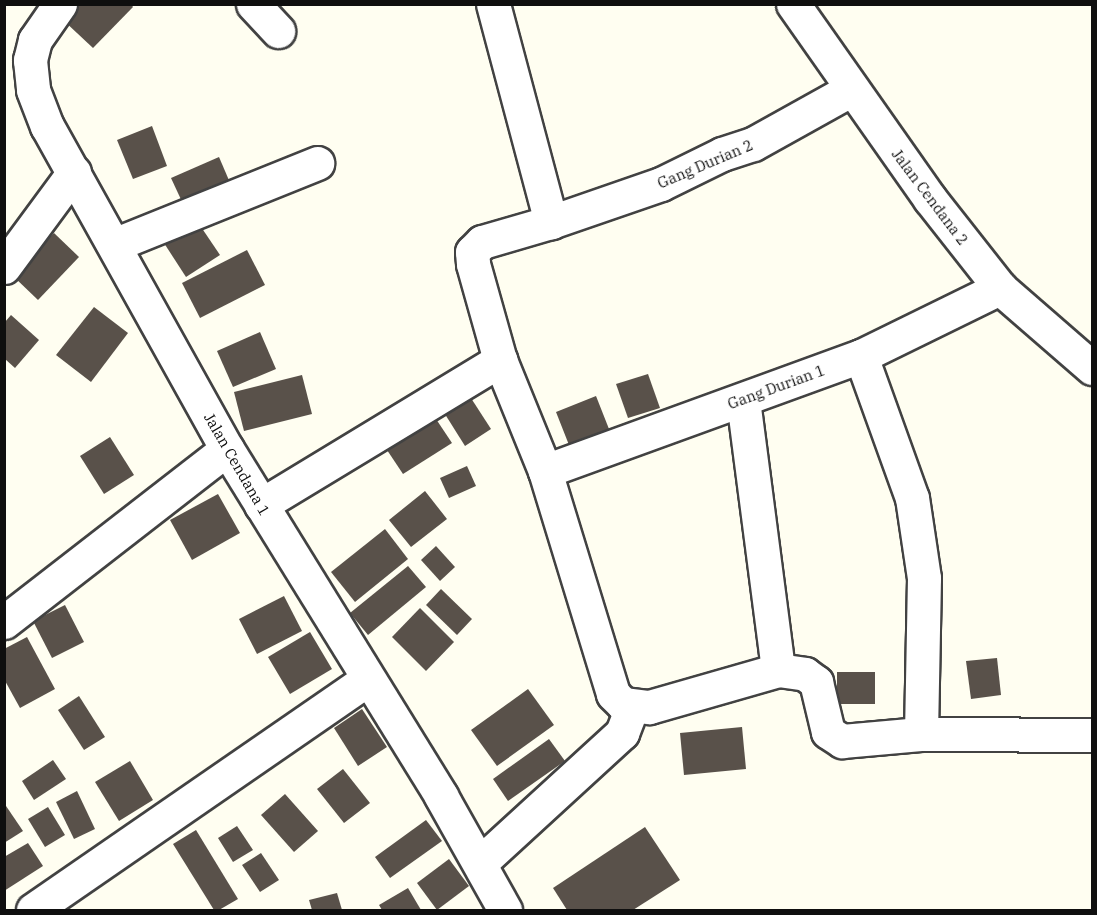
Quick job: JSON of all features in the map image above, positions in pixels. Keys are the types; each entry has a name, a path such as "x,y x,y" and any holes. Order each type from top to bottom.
{"street":[{"name":"Jalan Cendana 1","path":"60,4 34,40 30,60 33,90 47,126 116,244 227,449 480,863 506,910"},
{"path":"253,4 278,31"},
{"path":"493,4 551,222"},
{"name":"Jalan Cendana 2","path":"793,4 930,199 1000,288 1092,368"},
{"name":"Gang Durian 2","path":"500,360 479,296 472,252 482,242 551,222 661,184 722,154 753,144 852,89"},
{"path":"116,244 317,164"},
{"path":"4,267 74,172"},
{"name":"Gang Durian 1","path":"545,471 861,356 1000,288"},
{"path":"861,356 912,498 924,578 921,734"},
{"path":"261,505 500,360 545,471 605,672 619,702 632,707 649,707 778,670 806,674 816,682 828,732 842,741 921,734 1092,735"},
{"path":"742,400 778,670"},
{"path":"4,622 227,449"},
{"path":"33,910 367,680"},
{"path":"480,863 622,733 632,707"}],"building":[{"path":"76,4 131,4 133,7 93,48 62,19"},
{"path":"152,126 167,166 133,179 117,140"},
{"path":"219,157 231,185 184,206 171,178"},
{"path":"195,218 220,255 186,277 162,240"},
{"path":"54,233 79,257 38,300 13,276"},
{"path":"247,250 265,285 200,318 182,283"},
{"path":"94,307 128,333 91,382 56,355"},
{"path":"11,315 39,340 15,368 5,359 5,322"},
{"path":"260,332 276,369 233,387 217,351"},
{"path":"648,374 660,408 628,418 616,384"},
{"path":"302,375 312,414 244,431 234,392"},
{"path":"469,395 491,429 465,446 443,411"},
{"path":"596,396 609,429 569,445 556,412"},
{"path":"430,410 452,443 403,474 381,441"},
{"path":"110,437 134,475 104,494 80,456"},
{"path":"467,466 476,486 449,498 440,478"},
{"path":"425,491 447,519 411,547 389,520"},
{"path":"218,494 240,533 192,560 170,520"},
{"path":"385,529 408,559 355,602 331,572"},
{"path":"436,546 455,567 440,581 421,560"},
{"path":"408,566 426,587 368,635 350,613"},
{"path":"441,589 472,619 457,635 426,605"},
{"path":"284,596 302,631 257,654 239,619"},
{"path":"65,605 84,642 52,658 33,621"},
{"path":"420,608 454,642 426,671 392,637"},
{"path":"310,632 332,669 290,694 268,657"},
{"path":"27,637 55,689 20,708 4,679 4,649"},
{"path":"997,658 1001,695 971,699 966,661"},
{"path":"837,672 875,672 875,704 837,704"},
{"path":"528,689 554,725 497,766 471,730"},
{"path":"79,696 105,737 84,750 58,710"},
{"path":"362,709 387,747 358,766 334,728"},
{"path":"742,727 746,769 684,775 680,733"},
{"path":"549,739 565,761 508,801 493,779"},
{"path":"53,760 66,779 34,800 22,781"},
{"path":"130,761 153,800 119,821 95,782"},
{"path":"343,769 370,803 344,823 317,789"},
{"path":"77,791 95,829 74,839 56,802"},
{"path":"285,794 318,831 294,852 261,815"},
{"path":"4,803 23,831 4,843"},
{"path":"48,807 65,835 45,847 28,819"},
{"path":"426,820 442,841 390,878 375,857"},
{"path":"237,826 253,850 233,862 218,838"},
{"path":"645,827 680,880 633,910 567,910 553,888"},
{"path":"196,830 238,899 219,910 214,910 173,844"},
{"path":"28,843 43,866 4,891 4,857"},
{"path":"261,853 279,880 260,892 242,865"},
{"path":"449,859 469,886 437,910 417,883"},
{"path":"408,888 421,910 382,910 379,905"},
{"path":"337,893 342,910 312,910 309,900"}]}
